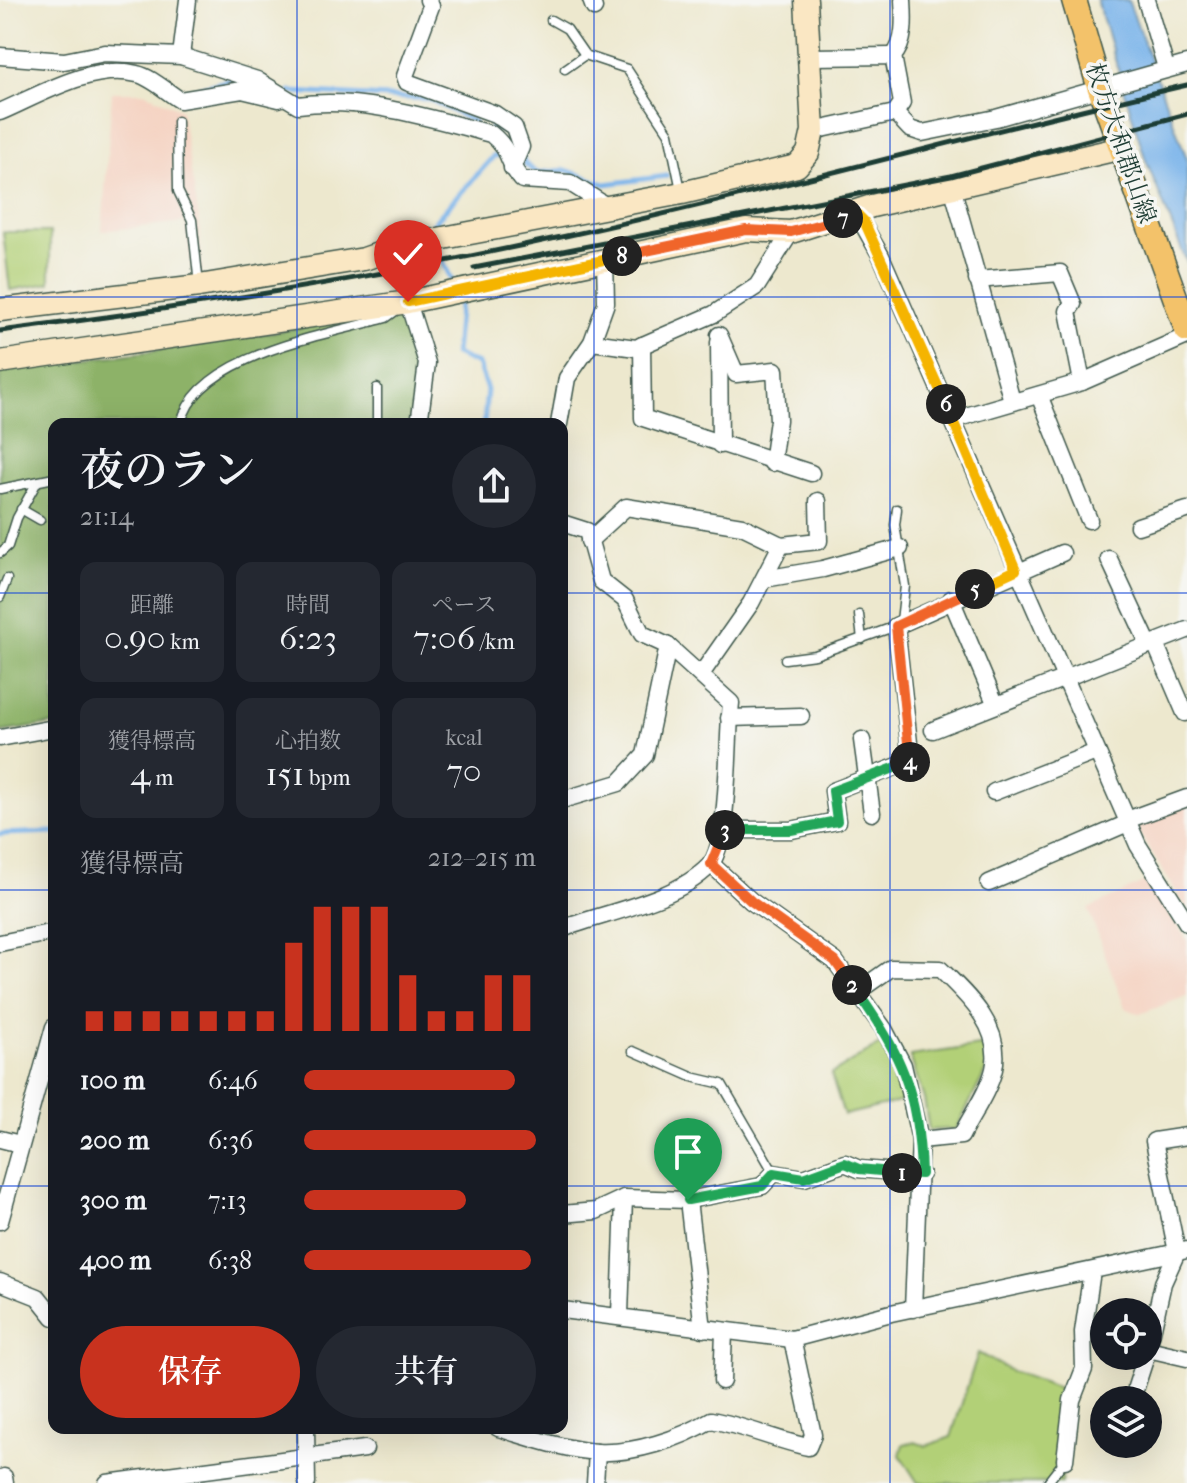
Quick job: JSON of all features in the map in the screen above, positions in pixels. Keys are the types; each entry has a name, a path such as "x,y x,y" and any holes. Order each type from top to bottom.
{"main road":[{"name":"枚方大和郡山線","path":"1074,0 1110,83 1122,148 1187,330"}],"street":[{"path":"181,56 188,0"},
{"path":"428,0 431,6 405,76 407,82 495,114 514,127 521,147 512,168"},
{"path":"0,310 199,286 364,259 401,246 682,193 797,166 808,153 813,131 806,0"},
{"path":"810,57 893,56 898,51 904,21 903,0"},
{"path":"1146,0 1163,68"},
{"path":"0,56 64,61 105,53 181,56 257,80 298,105 328,101 363,104 491,134 507,147 512,168 522,180 570,183 608,207"},
{"path":"813,131 895,113 902,103 893,56"},
{"path":"895,113 910,129 922,133 996,118 1163,68 1187,64"},
{"path":"0,112 60,82 117,72 140,74 180,100 242,90 268,99 284,99"},
{"path":"0,362 408,302 746,230 791,232 857,214 872,206 953,190 1122,148"},
{"path":"953,190 1012,401"},
{"path":"857,214 881,256 1128,822 1187,923"},
{"path":"592,342 636,348 714,314 757,286 791,232"},
{"path":"560,418 567,378 592,342 606,303 605,259"},
{"path":"977,280 1060,273 1073,304 1068,311 1082,382"},
{"path":"408,302 427,363 420,418"},
{"path":"714,314 719,335 736,374 775,370 778,420 772,463"},
{"path":"719,335 720,445"},
{"path":"952,420 1082,382 1187,336"},
{"path":"642,345 643,418 772,463 811,473"},
{"path":"1039,395 1089,520"},
{"path":"589,541 626,507 742,526 781,545 819,541 818,501"},
{"path":"1138,526 1187,510"},
{"path":"568,525 587,531 601,581 625,600 642,634 668,646 702,673 731,703 722,830 711,864 691,880 633,906 568,927"},
{"path":"702,673 764,579 781,545"},
{"path":"764,579 823,569 900,548"},
{"path":"722,830 791,830 837,821 833,791 911,761 899,623 1016,570 1062,553"},
{"path":"1109,559 1185,713"},
{"path":"951,599 995,703"},
{"path":"933,730 995,703 1187,630"},
{"path":"568,798 619,783 645,755 668,646"},
{"path":"729,718 801,716"},
{"path":"0,738 48,729"},
{"path":"862,740 872,813"},
{"path":"994,792 1096,752"},
{"path":"989,883 1187,798"},
{"path":"711,864 751,901 835,961 884,1029 903,1065 920,1140 921,1174 913,1309"},
{"path":"0,943 48,933"},
{"path":"857,992 891,968 940,969 963,992 993,1033 994,1069 961,1136 920,1140"},
{"path":"0,1221 20,1144 48,1072"},
{"path":"1160,1298 1163,1283 1182,1251 1154,1141 1187,1136"},
{"path":"0,1139 20,1144"},
{"path":"568,1213 596,1211 624,1198 688,1200 762,1186 774,1173 804,1178 845,1163 859,1169 921,1174"},
{"path":"620,1315 624,1198"},
{"path":"688,1200 703,1329"},
{"path":"568,1311 620,1315 724,1333 792,1339 913,1309 1182,1251"},
{"path":"1065,1460 1072,1400 1084,1369 1083,1332 1092,1271"},
{"path":"0,1282 38,1297 48,1310"},
{"path":"722,1381 724,1333"},
{"path":"523,1434 597,1452 651,1445 693,1431 711,1420 746,1426 784,1442 808,1447 813,1435 792,1339"},
{"path":"1162,1352 1187,1358"},
{"path":"306,1434 307,1483"},
{"path":"107,1483 306,1454 365,1449"},
{"path":"595,1483 597,1452"}],"lane":[{"path":"551,20 567,29 585,55 627,69 669,133 682,193"},
{"path":"565,69 585,55"},
{"path":"177,121 178,191 192,220 199,286"},
{"path":"184,418 194,394 241,360 386,318 408,302"},
{"path":"377,388 377,418"},
{"path":"373,418 377,413"},
{"path":"0,489 48,479"},
{"path":"0,553 8,546 21,509 37,482"},
{"path":"21,509 40,520"},
{"path":"785,659 815,655 899,623 905,586 895,525 897,509"},
{"path":"0,595 7,579"},
{"path":"859,615 862,639"},
{"path":"633,1051 692,1077 722,1084 774,1173"},
{"path":"1047,1483 1065,1460"}],"shaded area":[{"path":"112,92 144,92 181,110 199,220 202,271 192,273 185,222 102,231"},
{"path":"1187,801 1187,909 1133,823"},
{"path":"1147,881 1187,940 1187,996 1140,1014 1125,1008 1088,909"}],"green space":[{"path":"3,232 50,232 50,283 10,290"},
{"path":"385,314 409,325 420,372 413,418 48,418 48,725 0,732 0,370 153,351"},
{"path":"883,1043 903,1101 844,1115 831,1074"},
{"path":"987,1045 988,1067 956,1129 929,1130 924,1099 910,1056"},
{"path":"978,1353 1011,1371 1065,1390 1061,1407 1062,1483 918,1483 900,1455 903,1444 915,1442 926,1446 951,1437"}],"water":[{"path":"1097,0 1128,0 1187,159 1187,263 1145,158"}],"waterway":[{"path":"185,92 233,79"},
{"path":"290,92 429,99 474,122"},
{"path":"491,128 512,133"},
{"path":"430,235 427,230 493,157 503,154"},
{"path":"522,157 525,164 537,173 566,170 605,184 667,176"},
{"path":"436,247 454,285"},
{"path":"460,298 455,354 478,364 487,390 485,418"},
{"path":"0,834 48,832"},
{"path":"1141,863 1165,902"}],"railway":[{"path":"0,331 275,292 479,254 708,203 1187,85"},
{"path":"474,268 951,176 1187,114"}],"route":[{"path":"408,302 697,239 746,230 791,232 857,214 864,221 881,256 1016,570 901,621 896,626 911,761 833,791 837,821 791,830 722,830 711,864 751,901 835,961 884,1029 903,1065 914,1107 920,1140 921,1174 859,1169 845,1163 804,1178 774,1173 762,1186 688,1200"}]}
